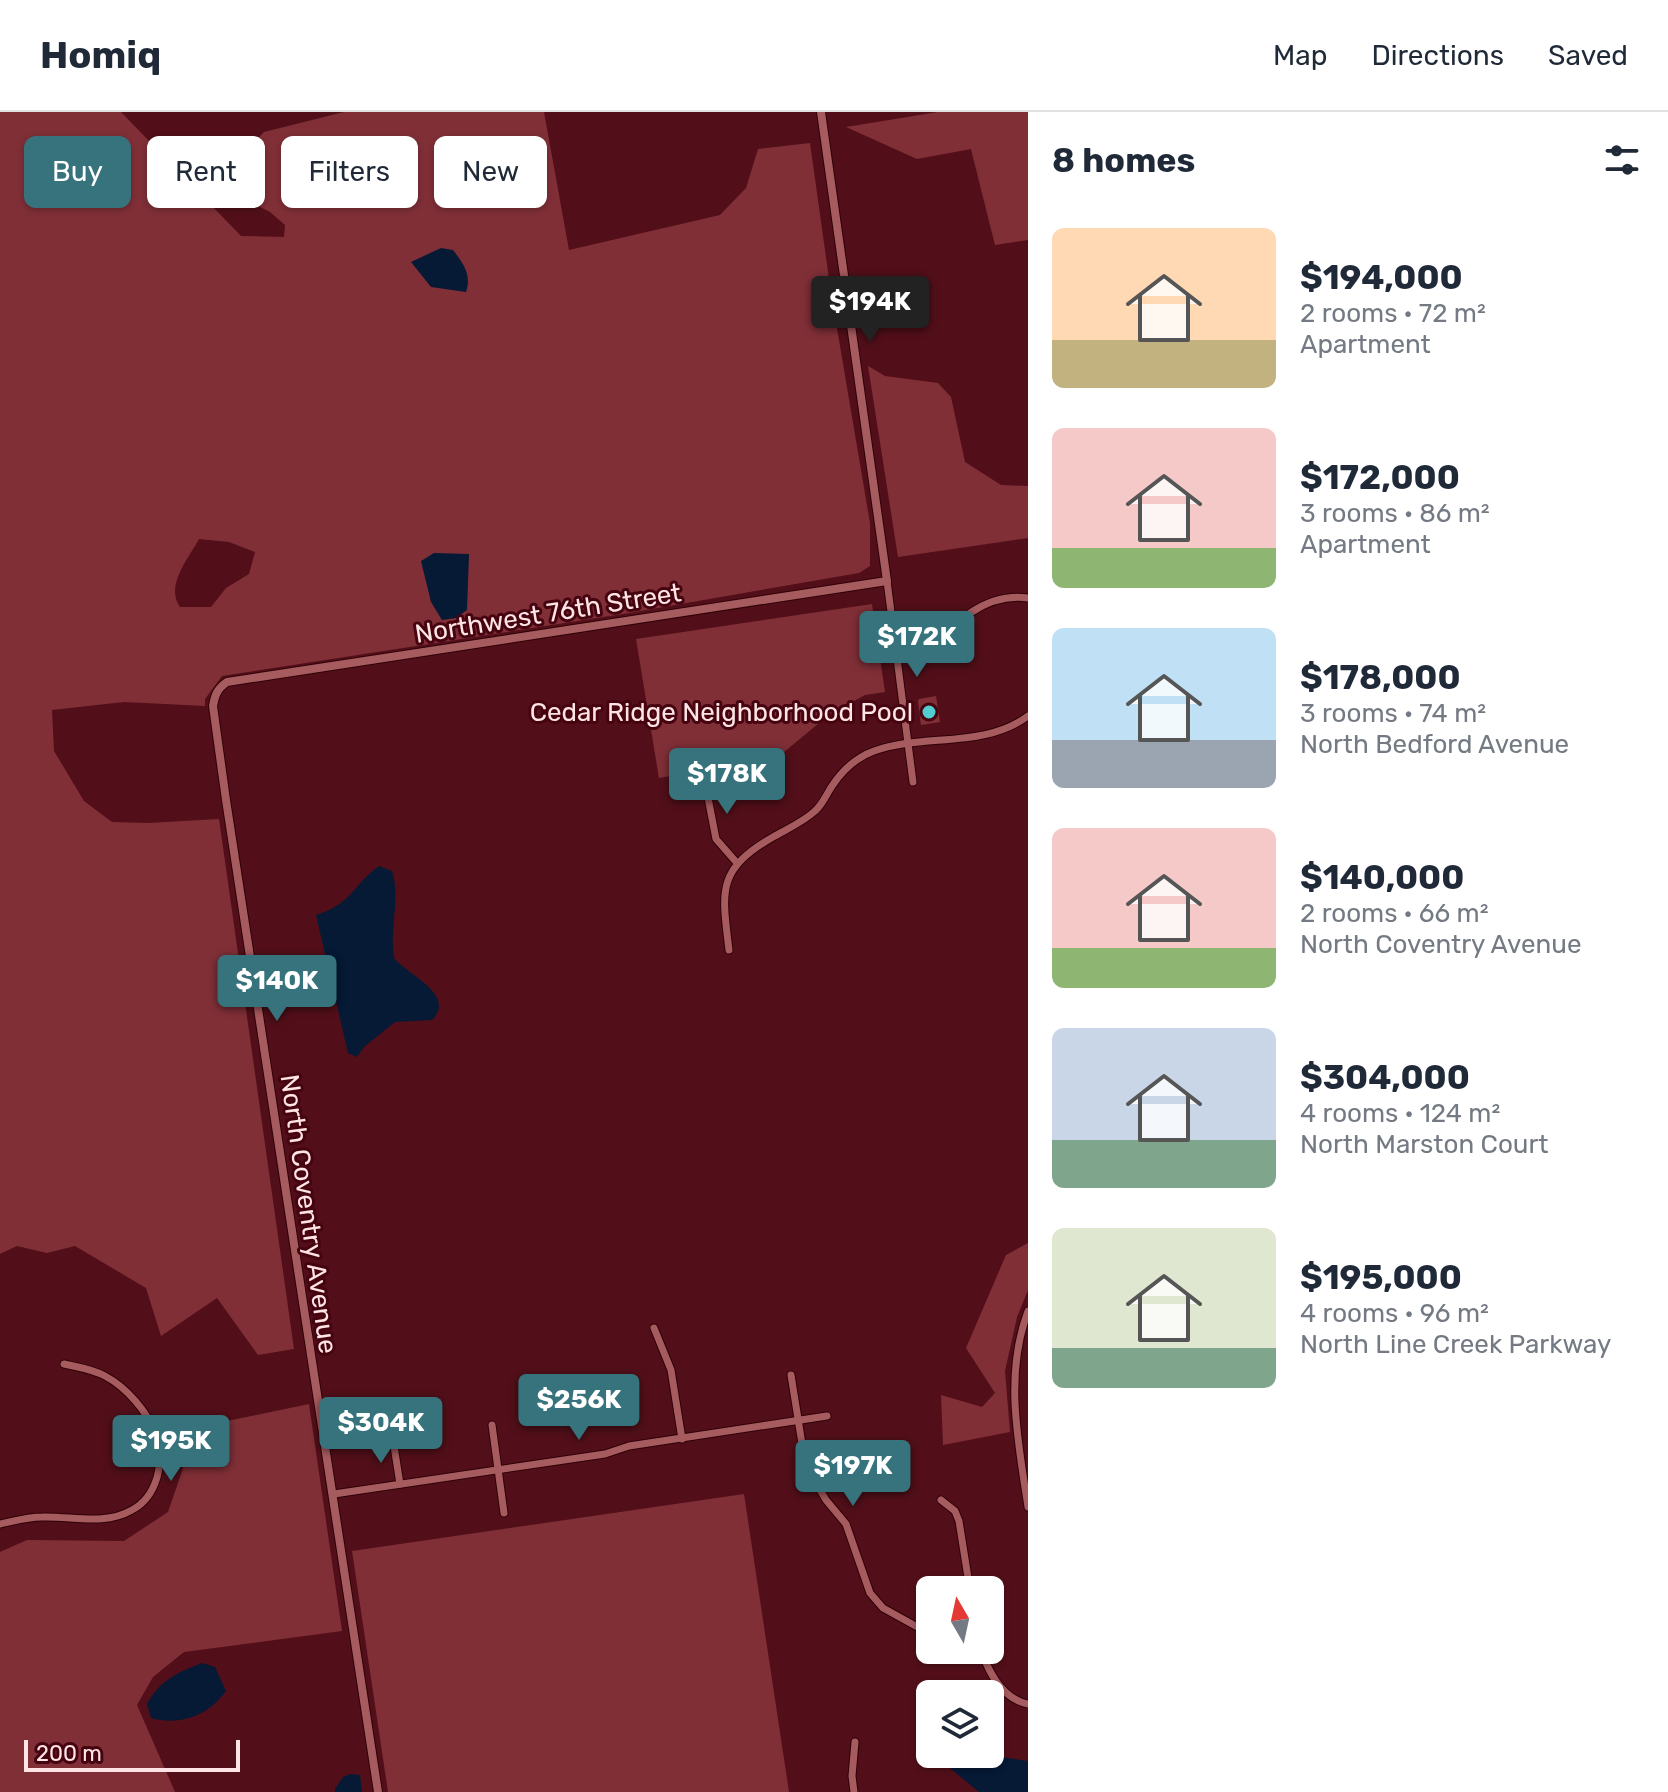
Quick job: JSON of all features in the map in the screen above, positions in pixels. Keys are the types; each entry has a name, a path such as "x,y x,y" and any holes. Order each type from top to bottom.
{"street":[{"path":"821,112 900,667 913,782"},
{"name":"Northwest 76th Street","path":"218,690 227,682 887,581"},
{"path":"970,613 995,600 1013,596 1028,598"},
{"name":"North Coventry Avenue","path":"218,690 213,706 226,800 378,1792"},
{"path":"729,950 724,892 737,863 750,851 817,810 832,785 850,765 873,751 991,735 1028,716"},
{"path":"704,777 716,839 737,863"},
{"path":"1027,1316 1017,1350 1013,1388 1028,1507"},
{"path":"654,1328 671,1370 682,1439"},
{"path":"0,1524 38,1517 114,1518 135,1509 154,1485 160,1469 157,1435 141,1408 105,1375 64,1364"},
{"path":"791,1375 810,1473 826,1500 846,1524 870,1593 883,1608 916,1626"},
{"path":"334,1494 605,1454 629,1446 827,1416"},
{"path":"492,1425 504,1513"},
{"path":"393,1440 400,1484"},
{"path":"941,1500 955,1511 959,1521 968,1576"},
{"path":"987,1664 995,1681 1019,1702 1028,1704"},
{"path":"854,1792 855,1742"}],"shaded area":[{"path":"0,112 121,112 147,139 147,208 214,208 241,236 284,237 285,225 262,208 265,208 265,136 260,136 264,132 344,112 544,112 569,250 720,215 746,188 758,149 810,143 831,293 870,523 870,566 859,573 629,613 222,676 205,699 205,706 124,702 52,710 54,751 84,801 112,822 219,819 294,1349 258,1355 217,1298 161,1336 146,1288 75,1246 47,1253 17,1246 0,1254","holes":["199,539 229,542 255,552 249,574 226,588 211,607 180,607 176,599 177,582"]},
{"path":"938,112 1028,112 1028,240 995,245 971,149 917,159 846,127"},
{"path":"868,366 885,376 938,383 951,397 965,462 1001,485 1028,486 1028,538 898,557"},
{"path":"872,604 885,692 865,695 830,714 778,757 659,778 636,639"},
{"name":"Cedar Ridge Neighborhood Pool","path":"936,696 940,722 921,725 919,699"},
{"path":"1028,1243 1028,1290 1017,1317 1005,1371 1010,1432 943,1445 941,1395 982,1407 995,1393 966,1348 1006,1255"},
{"path":"309,1404 342,1631 184,1652 153,1677 137,1705 175,1792 0,1792 0,1552 27,1540 124,1541 168,1512 191,1445 193,1428"},
{"path":"744,1494 789,1792 388,1792 352,1551"}],"water":[{"path":"441,248 453,250 463,265 468,280 466,292 431,287 411,262"},
{"path":"434,553 469,554 467,610 456,618 442,620 431,602 421,561"},
{"path":"379,866 392,871 394,881 394,958 435,994 439,1002 438,1011 432,1020 395,1022 364,1047 357,1057 348,1053 316,915 338,905"},
{"path":"202,1663 215,1667 226,1691 219,1700 202,1713 183,1720 151,1718 147,1704 157,1689 177,1674"},
{"path":"1004,1757 1028,1761 1028,1792 979,1792 951,1769 1004,1768"},
{"path":"360,1775 362,1792 335,1792 343,1777"}],"place":[{"name":"Cedar Ridge Neighborhood Pool","path":"929,712"}]}
